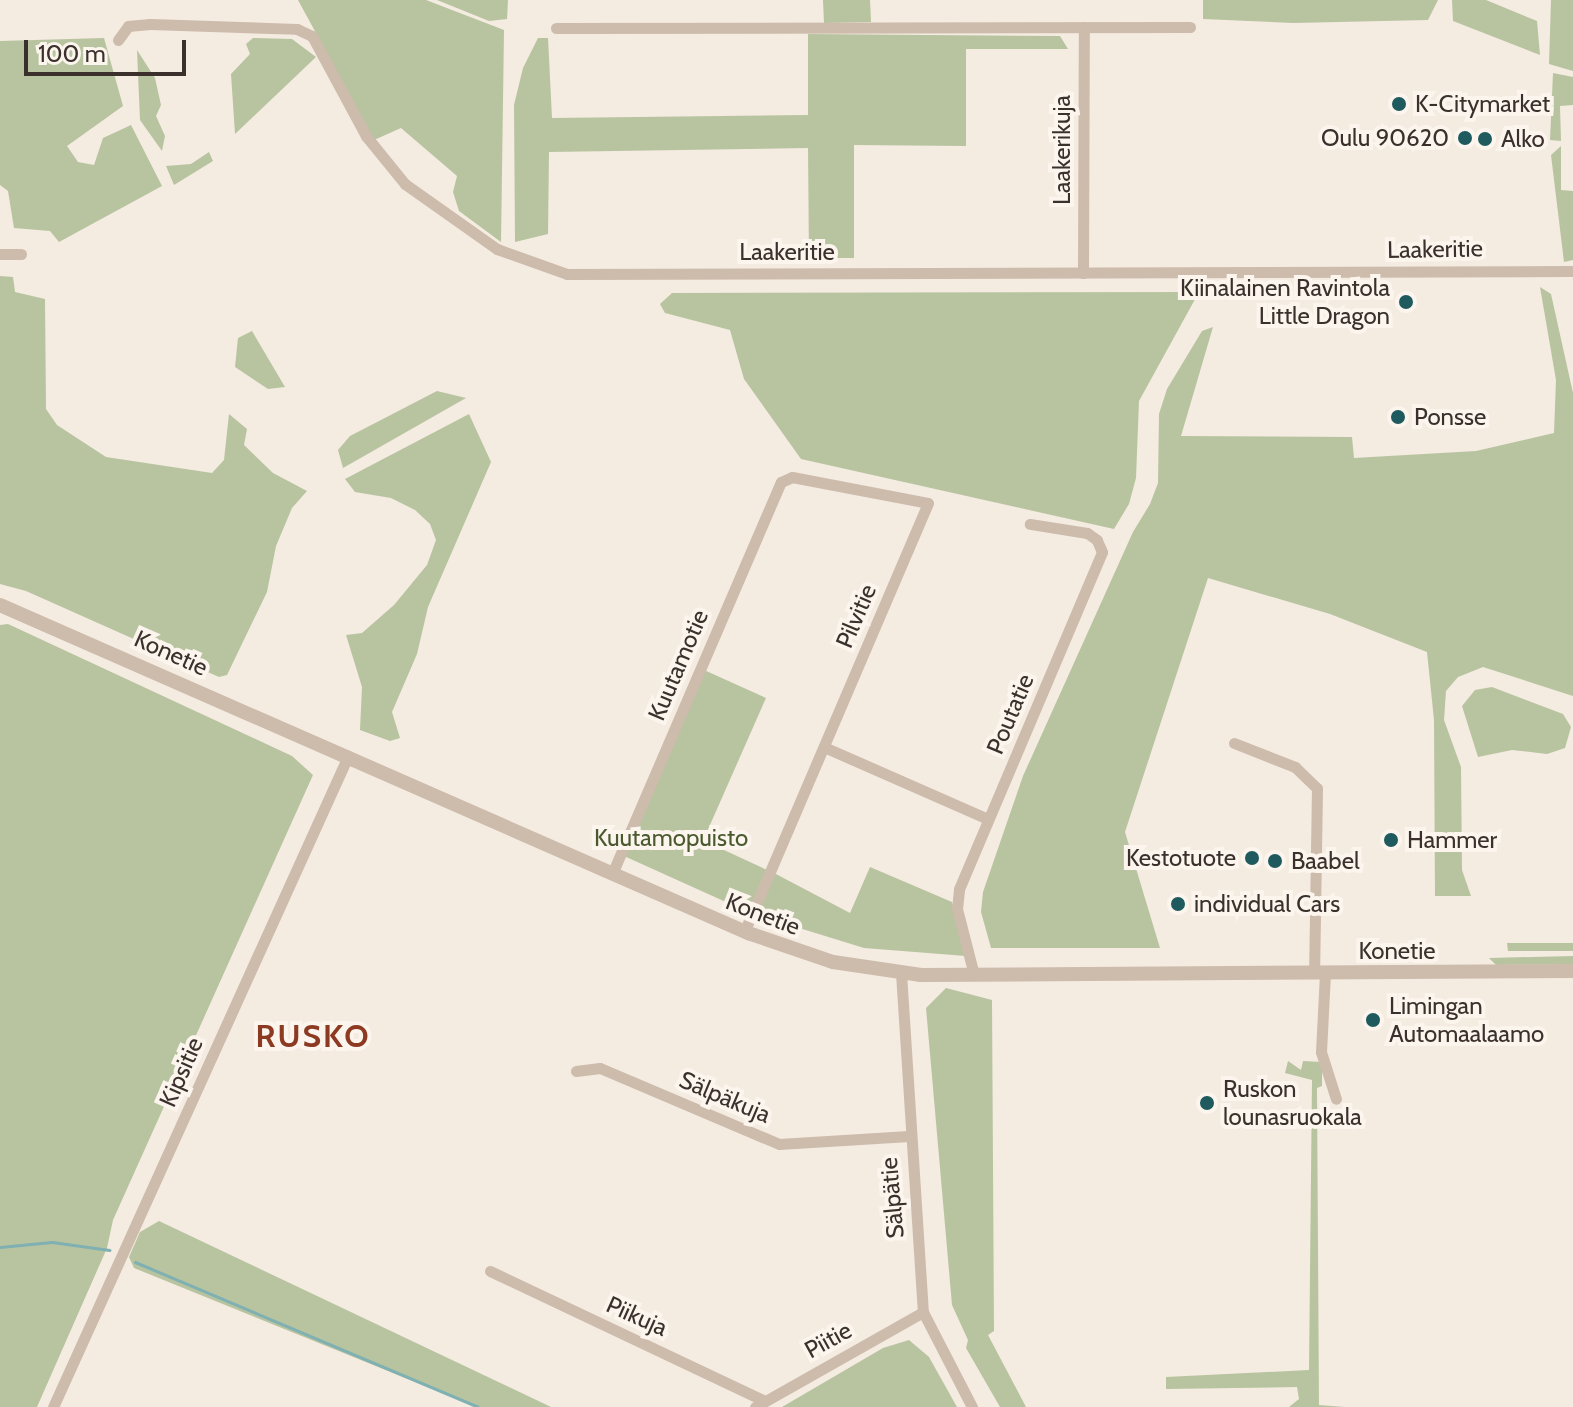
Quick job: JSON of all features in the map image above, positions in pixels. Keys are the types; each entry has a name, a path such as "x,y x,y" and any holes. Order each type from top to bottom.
{"street":[{"name":"Laakeritie","path":"118,40 128,26 150,24 297,29 312,36 366,136 405,184 497,249 567,274 1573,271"},
{"name":"Laakerikuja","path":"1083,273 1084,27"},
{"path":"556,28 1190,27"},
{"path":"0,254 21,254"},
{"name":"Pilvitie","path":"744,932 928,503 789,477"},
{"name":"Kuutamotie","path":"612,874 777,487 789,477"},
{"name":"Poutatie","path":"974,975 956,903 988,819 1102,552 1097,540 1087,533 1030,524"},
{"name":"Konetie","path":"0,605 744,932 833,962 901,973 974,975 1573,971"},
{"path":"1234,743 1295,767 1317,788 1321,1052 1336,1099"},
{"path":"824,747 988,819"},
{"name":"Kipsitie","path":"53,1407 348,756"},
{"name":"Sälpätie","path":"901,973 909,1136 923,1312 972,1407"},
{"name":"Sälpäkuja","path":"576,1071 600,1068 779,1144 909,1136"},
{"name":"Piikuja","path":"490,1271 760,1404"},
{"name":"Piitie","path":"760,1404 923,1312"}],"green space":[{"path":"298,0 426,0 504,30 501,242 459,211 453,192 457,176 401,128 374,140"},
{"path":"437,0 508,0 507,19 489,21"},
{"path":"823,0 870,0 871,22 824,23"},
{"path":"1203,0 1438,0 1428,20 1293,23 1203,19"},
{"path":"1452,0 1486,0 1537,21 1540,55 1453,21"},
{"path":"1551,0 1573,0 1573,71 1549,64"},
{"path":"808,34 1060,36 1068,49 966,49 966,146 854,145 854,258 809,258 808,148 549,152 548,234 515,242 514,105 523,68 538,38 548,38 552,118 808,115"},
{"path":"104,38 123,106 67,146 78,162 94,165 103,138 131,125 162,186 59,242 50,231 14,228 8,191 0,185 0,41"},
{"path":"253,38 292,39 316,57 235,134 231,74 250,54 246,44"},
{"path":"137,50 155,78 161,105 156,116 165,136 162,151 140,120"},
{"path":"1553,73 1573,77 1573,105 1560,106 1561,141 1550,140"},
{"path":"1561,146 1561,190 1573,191 1573,260 1564,262 1551,155"},
{"path":"209,152 213,161 174,185 166,166 191,164"},
{"path":"0,276 13,277 15,292 45,299 46,409 57,425 106,457 212,473 224,460 229,414 247,429 244,445 273,473 307,491 292,508 276,546 267,592 227,675 219,677 26,591 0,584"},
{"path":"1540,287 1551,294 1573,393 1573,696 1483,667 1458,677 1446,691 1444,720 1461,767 1462,870 1471,896 1435,896 1434,720 1427,652 1330,614 1208,578 1125,832 1160,948 991,948 981,912 983,892 1023,776 1133,532 1150,504 1158,483 1159,414 1167,389 1202,331 1213,327 1181,436 1352,437 1354,458 1476,451 1554,433 1556,380"},
{"path":"1199,292 1139,401 1136,478 1129,504 1114,529 801,459 744,379 730,330 665,313 660,304 672,293"},
{"path":"252,331 285,387 268,389 235,367 238,338"},
{"path":"437,391 466,398 343,468 338,450 350,436"},
{"path":"469,414 491,462 428,607 417,654 392,712 400,738 390,741 360,730 362,687 346,635 362,633 394,605 427,565 436,540 430,524 415,510 391,498 355,492 345,479"},
{"path":"8,624 292,756 313,775 113,1220 107,1248 37,1407 0,1407 0,625"},
{"name":"Kuutamopuisto","path":"704,670 766,698 706,834 711,844 767,870 748,912 624,856"},
{"path":"1492,687 1563,714 1571,727 1565,748 1547,754 1512,750 1478,757 1462,706 1475,690"},
{"path":"870,867 952,902 966,956 864,948 757,915 774,873 850,913"},
{"path":"1507,943 1573,943 1573,951 1508,951"},
{"path":"1573,956 1573,964 1496,965 1489,958"},
{"path":"946,988 992,1000 994,1331 988,1335 1026,1407 1000,1407 966,1348 968,1340 952,1305 926,1008"},
{"path":"1288,1061 1301,1070 1303,1061 1322,1062 1322,1086 1317,1088 1319,1405 1345,1407 1289,1407 1299,1399 1297,1387 1166,1389 1166,1377 1309,1370 1312,1080 1285,1073"},
{"path":"159,1221 551,1407 477,1407 134,1268 129,1257 140,1232"},
{"path":"909,1340 929,1357 957,1407 782,1407 883,1348"}],"waterway":[{"path":"0,1247 52,1242 109,1250"},
{"path":"135,1262 478,1407"}],"place":[{"name":"K-Citymarket","path":"1399,104"},
{"name":"Oulu 90620","path":"1465,138"},
{"name":"Alko","path":"1485,139"},
{"name":"Kiinalainen Ravintola Little Dragon","path":"1406,302"},
{"name":"Ponsse","path":"1398,417"},
{"name":"Hammer","path":"1391,840"},
{"name":"Kestotuote","path":"1252,858"},
{"name":"Baabel","path":"1275,861"},
{"name":"individual Cars","path":"1178,904"},
{"name":"Limingan Automaalaamo","path":"1373,1020"},
{"name":"Ruskon lounasruokala","path":"1207,1103"}],"district":[{"name":"RUSKO","path":"313,1036"}]}
